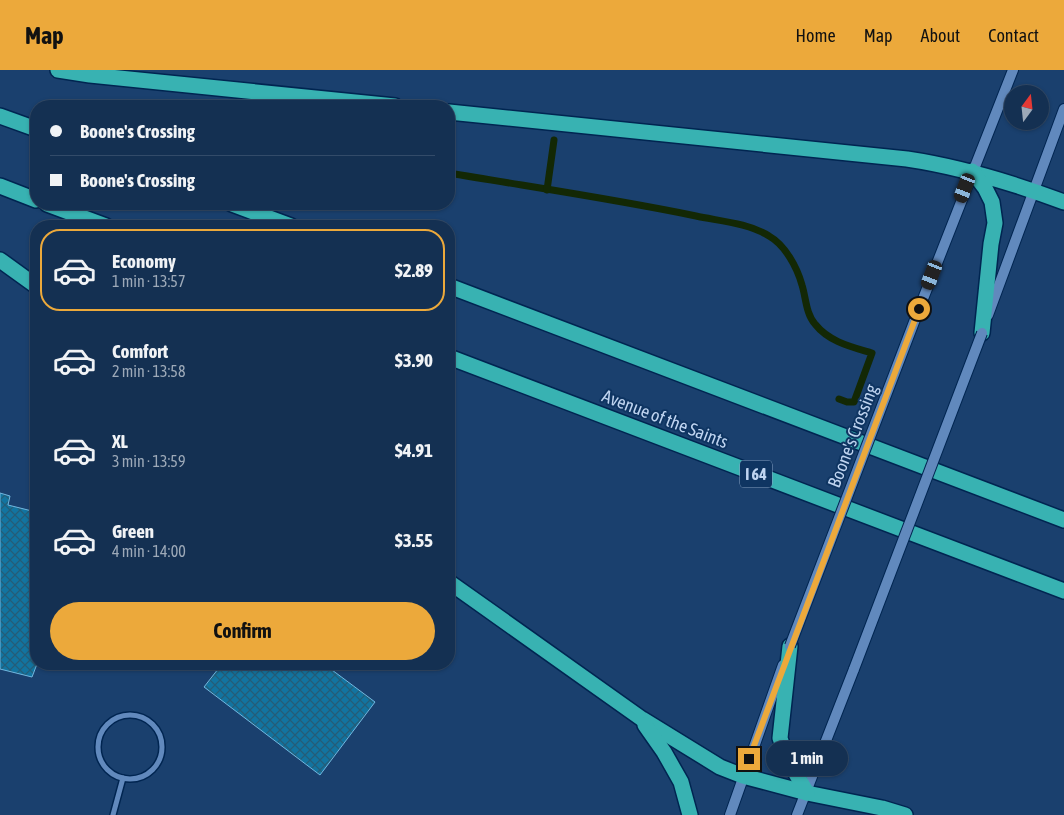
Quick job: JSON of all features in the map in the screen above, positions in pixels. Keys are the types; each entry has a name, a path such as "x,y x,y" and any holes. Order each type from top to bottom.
{"highway":[{"path":"58,70 90,75 336,100"},
{"path":"455,113 907,159 972,171 1064,202"},
{"path":"0,116 30,128"},
{"path":"972,171 985,188 992,202 995,223 991,244 982,333"},
{"path":"0,186 30,198"},
{"path":"63,210 90,220"},
{"path":"248,210 275,220"},
{"path":"0,260 30,282"},
{"path":"455,288 1064,520"},
{"name":"Avenue of the Saints","path":"455,358 1064,591"},
{"path":"455,586 642,719 720,768 807,793 882,808 905,815"},
{"path":"790,646 780,738 786,756 807,793"},
{"path":"642,719 681,782 690,815"}],"street":[{"name":"Boone's Crossing","path":"730,815 790,646 972,171 1013,70"},
{"path":"797,815 982,333 1064,110"},
{"path":"126,715 143,718 152,724 159,733 162,744 161,755 155,767 147,774 134,778 123,778 114,774 106,767 100,757 98,748 100,737 105,727 113,720 126,715"},
{"path":"113,815 123,778"}],"building":[{"path":"0,493 10,496 8,505 30,510 30,670 35,670 32,677 0,669"},
{"path":"217,670 332,670 375,702 320,775 204,687"}],"waterway":[{"path":"547,190 554,140"},
{"path":"455,174 724,221 743,225 769,236 780,245 794,264 802,285 808,311 815,324 834,340 872,353 854,402 839,399"}],"route":[{"path":"749,759 790,646 919,309"}]}
